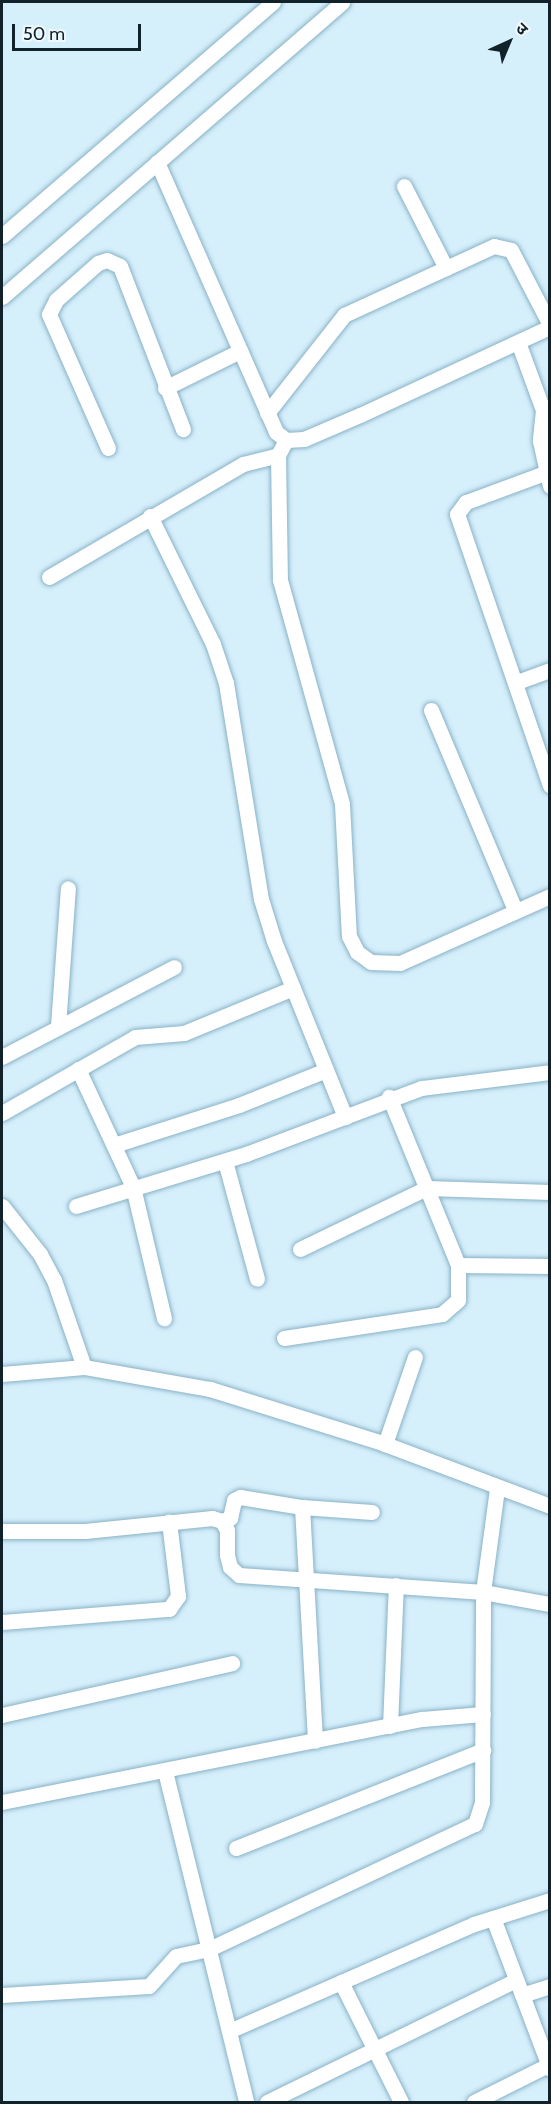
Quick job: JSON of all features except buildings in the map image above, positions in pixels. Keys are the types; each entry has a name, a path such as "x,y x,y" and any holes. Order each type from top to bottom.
{"street":[{"path":"2,236 273,2"},
{"path":"2,297 342,2"},
{"path":"157,162 240,351 267,412 276,432 286,440 303,439 360,415 549,326 507,247 494,246 344,315 267,412"},
{"path":"404,186 446,268"},
{"path":"108,448 49,314 56,300 98,263 114,261 120,266 165,388 183,429"},
{"path":"518,342 543,410 540,441 548,477 466,502 458,509 458,518 549,783"},
{"path":"165,388 240,351"},
{"path":"286,440 278,455 279,580 342,804 349,936 357,952 371,962 400,963 549,896"},
{"path":"49,577 150,516 243,464 278,455"},
{"path":"150,516 199,610 226,683 261,899 293,988 345,1117"},
{"path":"516,682 549,670"},
{"path":"431,710 514,910"},
{"path":"58,1026 68,888"},
{"path":"2,1057 174,967"},
{"path":"2,1113 135,1036 184,1033 293,988"},
{"path":"78,1069 133,1187 164,1318"},
{"path":"114,1145 239,1105 326,1070"},
{"path":"76,1206 225,1161 345,1117 389,1097 422,1088 549,1072"},
{"path":"284,1338 442,1314 454,1306 460,1292 458,1264 389,1097"},
{"path":"225,1161 257,1279"},
{"path":"300,1249 427,1188 549,1192"},
{"path":"2,1206 40,1254 54,1280 84,1367"},
{"path":"458,1264 549,1266"},
{"path":"385,1444 415,1357"},
{"path":"2,1374 84,1367 210,1389 385,1444 497,1489 549,1506"},
{"path":"2,1995 141,1988 154,1982 176,1956 209,1949 465,1832 475,1824 482,1802 483,1592 497,1489"},
{"path":"2,1531 85,1531 212,1518 222,1521 231,1518 234,1500 240,1497 302,1507 372,1512"},
{"path":"302,1507 315,1741"},
{"path":"222,1521 227,1530 230,1567 239,1575 483,1592 549,1604"},
{"path":"2,1622 169,1609 178,1596 169,1522"},
{"path":"390,1726 396,1585"},
{"path":"2,1715 232,1663"},
{"path":"2,1802 390,1726 483,1714"},
{"path":"236,1848 483,1750"},
{"path":"165,1771 246,2103"},
{"path":"229,2031 493,1918 549,1900"},
{"path":"474,2103 549,2067 493,1918"},
{"path":"341,1982 401,2103"},
{"path":"267,2103 374,2049 519,1988 549,1986"}]}
